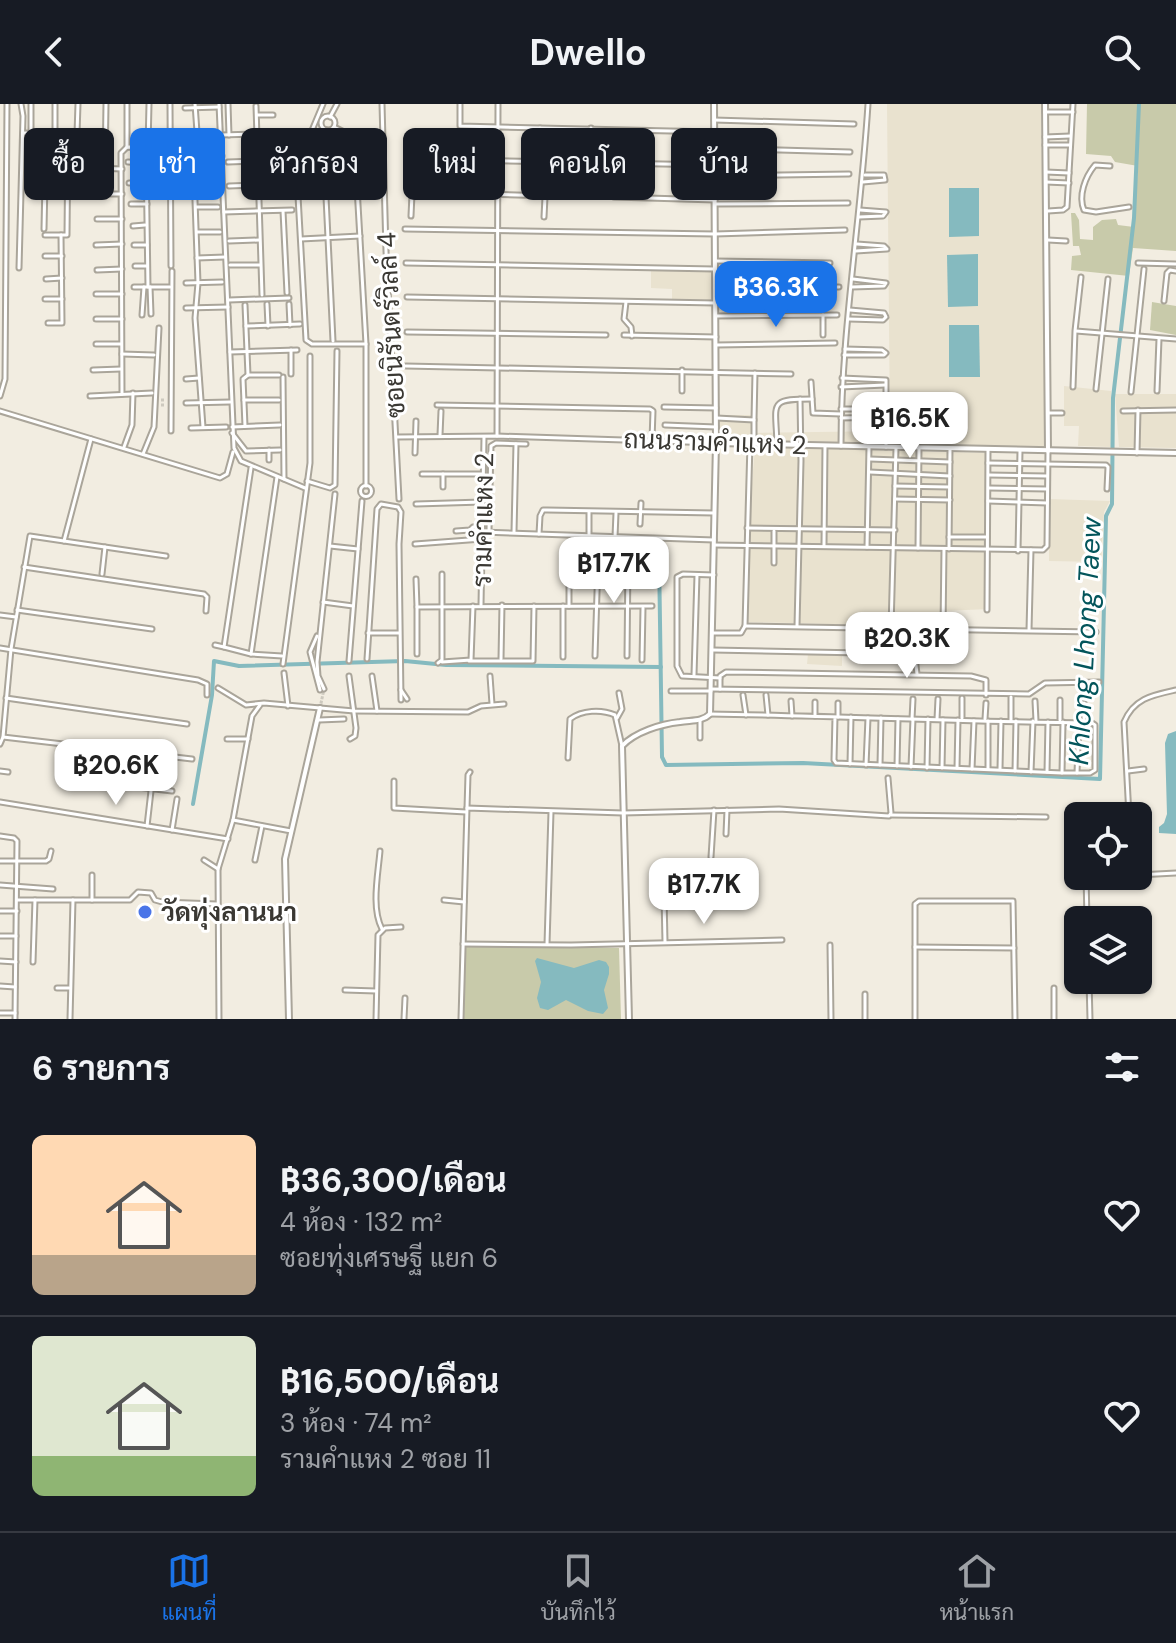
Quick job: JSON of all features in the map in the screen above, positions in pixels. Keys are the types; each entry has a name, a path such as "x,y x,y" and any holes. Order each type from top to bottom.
{"main road":[{"path":"714,104 714,128"},
{"path":"1045,104 1048,451"},
{"path":"629,1019 621,748 629,738 661,726 700,720 710,714 716,443 715,202"},
{"name":"ถนนรามคำแหง 2","path":"716,443 1176,453"},
{"path":"289,1019 285,859 320,708"}],"street":[{"path":"0,396 5,379 7,104"},
{"path":"19,268 21,104"},
{"path":"31,104 31,128"},
{"path":"55,104 55,128"},
{"path":"77,128 78,104"},
{"path":"106,104 106,128"},
{"path":"122,394 122,151 127,147 127,104"},
{"path":"148,128 149,104"},
{"path":"169,128 170,104"},
{"path":"228,104 229,135"},
{"path":"323,104 305,147 297,178 306,340 309,343 366,344"},
{"path":"322,121 330,117 337,104"},
{"name":"ซอยนิรันดร์วิลล์ 4","path":"382,104 399,499"},
{"path":"460,104 460,126 540,128"},
{"path":"498,104 498,127"},
{"path":"841,446 841,378 864,175 868,104"},
{"path":"1048,211 1067,207 1073,104"},
{"path":"195,106 197,128"},
{"path":"185,108 219,106 221,128"},
{"path":"256,106 256,128"},
{"path":"1045,112 1073,112"},
{"path":"256,115 273,115"},
{"path":"330,117 335,121 334,127"},
{"path":"317,118 325,128"},
{"path":"714,120 854,124"},
{"path":"225,135 241,135"},
{"path":"1045,137 1071,136"},
{"path":"1045,145 1071,145"},
{"path":"777,150 850,152"},
{"path":"505,161 671,164"},
{"path":"228,162 241,162"},
{"path":"1110,166 1095,165 1091,169 1081,197 1084,210 1096,212 1129,207"},
{"path":"114,169 122,169"},
{"path":"1046,172 1069,173"},
{"path":"777,175 849,174"},
{"path":"863,182 885,180 883,174 864,175"},
{"path":"1046,182 1069,183"},
{"path":"229,186 241,186"},
{"path":"114,194 122,194"},
{"path":"655,199 848,203"},
{"path":"45,200 44,232 67,235 67,200"},
{"path":"142,315 148,266 147,200"},
{"path":"170,200 171,431"},
{"path":"195,200 198,283 195,318 203,427"},
{"path":"224,200 234,448 241,461 251,467 305,488"},
{"path":"259,200 262,295"},
{"path":"327,200 333,343"},
{"path":"358,200 366,344 366,486"},
{"path":"411,216 412,200"},
{"path":"497,436 498,200"},
{"path":"544,217 545,200"},
{"path":"131,204 147,204"},
{"path":"196,207 218,207"},
{"path":"224,212 292,210"},
{"path":"859,217 885,215 883,210 860,210"},
{"path":"283,211 287,293"},
{"path":"97,219 122,219"},
{"path":"133,226 147,225"},
{"path":"405,229 715,234 845,230"},
{"path":"197,232 220,232"},
{"path":"48,323 62,323 61,235"},
{"path":"301,239 360,236"},
{"path":"229,241 259,240"},
{"path":"1048,240 1066,241"},
{"path":"96,245 122,244"},
{"path":"856,251 887,249 884,246 857,244"},
{"path":"134,245 147,245"},
{"path":"45,256 62,256"},
{"path":"197,258 225,257"},
{"path":"715,261 830,263"},
{"path":"406,263 715,269"},
{"path":"1138,263 1176,264"},
{"path":"230,265 260,265"},
{"path":"135,266 148,266"},
{"path":"97,270 122,269"},
{"path":"1131,392 1144,269"},
{"path":"1164,301 1168,272 1176,271"},
{"path":"1073,387 1081,277"},
{"path":"46,279 62,278"},
{"path":"852,287 886,285 882,281 853,279"},
{"path":"1096,389 1108,279"},
{"path":"186,283 222,282"},
{"path":"134,287 172,287"},
{"path":"147,287 151,314"},
{"path":"715,288 839,287"},
{"path":"96,294 122,294"},
{"path":"407,297 715,303"},
{"path":"228,300 289,298"},
{"path":"45,299 62,299"},
{"path":"626,301 624,319 631,327 632,336"},
{"path":"267,304 268,326"},
{"path":"289,304 290,325"},
{"path":"245,305 248,375"},
{"path":"186,308 228,307"},
{"path":"849,319 883,320 886,317 884,313 850,310"},
{"path":"823,315 823,335"},
{"path":"716,316 837,315"},
{"path":"96,319 122,319"},
{"path":"246,326 300,324"},
{"path":"143,454 161,403 159,328"},
{"path":"1075,331 1176,339"},
{"path":"407,332 606,335"},
{"path":"624,335 716,337"},
{"path":"1157,391 1159,339"},
{"path":"716,345 835,343"},
{"path":"96,344 121,344"},
{"path":"844,355 886,353 882,350 845,349"},
{"path":"291,350 291,374"},
{"path":"230,352 297,350"},
{"path":"307,481 330,488 335,485 337,351"},
{"path":"121,354 154,355"},
{"path":"283,664 310,463 310,356"},
{"path":"406,366 791,374"},
{"path":"93,370 121,369"},
{"path":"682,370 682,391"},
{"path":"713,633 741,633 745,626 755,373"},
{"path":"245,426 243,379 248,375 281,376 284,479"},
{"path":"186,379 199,378"},
{"path":"841,378 886,380 886,447"},
{"path":"811,382 813,413"},
{"path":"841,387 886,385"},
{"path":"124,447 132,425 133,393"},
{"path":"90,396 152,393"},
{"path":"777,445 777,404 784,399 812,399"},
{"path":"797,626 800,399"},
{"path":"244,400 279,400"},
{"path":"161,403 172,402"},
{"path":"186,403 231,402"},
{"path":"437,405 651,409 652,440"},
{"path":"664,407 716,408"},
{"path":"841,414 886,409"},
{"path":"1137,453 1138,410"},
{"path":"1123,411 1176,410"},
{"path":"0,411 224,479 234,448"},
{"path":"440,437 441,411"},
{"path":"800,413 886,417"},
{"path":"1048,413 1062,413"},
{"path":"716,418 754,420"},
{"path":"415,453 416,421"},
{"path":"232,427 280,425"},
{"path":"665,425 716,427"},
{"path":"191,428 226,427"},
{"path":"232,433 246,451 280,450"},
{"name":"รามคำแหง 2","path":"481,605 484,436"},
{"name":"ถนนรามคำแหง 2","path":"397,437 497,436 716,443"},
{"path":"64,541 91,439"},
{"path":"489,532 491,446 496,443 526,444"},
{"path":"514,533 516,444"},
{"path":"824,546 825,446"},
{"path":"867,547 869,447"},
{"path":"891,628 896,448"},
{"path":"918,548 919,448"},
{"path":"943,628 949,537 950,448"},
{"path":"987,610 988,449"},
{"path":"269,450 269,460"},
{"path":"1018,551 1020,451"},
{"path":"482,532 747,545 1043,550 1047,546 1048,451"},
{"path":"869,459 950,462"},
{"path":"988,463 1106,465 1107,489"},
{"path":"224,647 251,467"},
{"path":"868,472 950,476"},
{"path":"422,474 483,474"},
{"path":"443,474 443,487"},
{"path":"989,475 1047,476"},
{"path":"251,654 277,477"},
{"path":"895,486 949,487"},
{"path":"989,488 1047,489"},
{"path":"322,689 315,662 335,494"},
{"path":"895,499 950,500"},
{"path":"349,661 362,501"},
{"path":"988,501 1047,503"},
{"path":"416,504 482,502"},
{"path":"640,524 641,503"},
{"path":"367,659 377,509 381,504 398,507 401,512 399,659 402,712"},
{"path":"539,534 543,510 714,513"},
{"path":"589,510 589,536"},
{"path":"615,537 616,511"},
{"path":"456,531 482,526"},
{"path":"747,528 895,530"},
{"path":"774,529 774,563"},
{"path":"0,744 11,649 30,536 166,556"},
{"path":"949,537 987,537"},
{"path":"415,544 482,539"},
{"path":"330,546 358,549"},
{"path":"102,574 105,547"},
{"path":"1029,630 1031,550"},
{"path":"569,606 571,554 579,552 597,557 654,559"},
{"path":"595,656 597,557"},
{"path":"627,559 627,656"},
{"path":"24,567 204,594 207,597 206,611"},
{"path":"442,574 439,662 533,661 534,606"},
{"path":"714,575 680,575 677,583 677,671 682,676 720,678"},
{"path":"694,676 697,575"},
{"path":"416,579 417,654"},
{"path":"323,602 353,606"},
{"path":"501,659 502,605"},
{"path":"469,661 473,606"},
{"path":"563,606 563,657"},
{"path":"642,660 643,606"},
{"path":"417,607 652,606"},
{"path":"17,610 152,629"},
{"path":"0,615 16,617"},
{"path":"745,626 1096,632"},
{"path":"368,633 399,633"},
{"path":"215,645 251,654 282,656"},
{"path":"0,648 198,680 207,684 207,695"},
{"path":"713,650 911,654 915,657 917,675"},
{"path":"720,689 720,678 724,673 731,672 978,676 986,680 986,695"},
{"path":"284,673 288,706"},
{"path":"349,676 355,736 350,739"},
{"path":"372,676 377,712"},
{"path":"490,676 492,705"},
{"path":"671,691 720,689 986,695 1031,694 1045,683 1099,682"},
{"path":"218,688 246,705 264,703 377,712 468,712 481,706 504,704"},
{"path":"401,690 408,701 409,712"},
{"path":"1128,802 1124,731 1128,712 1144,697 1176,690"},
{"path":"0,693 187,724"},
{"path":"619,693 622,709 617,718 621,748"},
{"path":"743,695 746,715"},
{"path":"766,695 768,715"},
{"path":"1011,697 1015,771"},
{"path":"957,769 962,698"},
{"path":"911,767 913,699"},
{"path":"937,719 938,699"},
{"path":"1060,700 1062,773"},
{"path":"791,701 792,716"},
{"path":"1031,772 1035,701"},
{"path":"815,702 815,716"},
{"path":"710,714 815,716 836,717 851,717 868,718 881,718 898,719 937,719 974,721 1082,722 1095,725 1095,770 1090,773 1062,773 836,763 834,760 836,717 838,703"},
{"path":"986,703 988,770"},
{"path":"1077,773 1084,703"},
{"path":"219,1019 218,869 233,820 252,716 260,705"},
{"path":"568,758 569,724 574,715 603,711 617,718"},
{"path":"850,764 851,717"},
{"path":"866,765 868,718"},
{"path":"880,765 881,718"},
{"path":"319,720 344,719"},
{"path":"897,766 898,719"},
{"path":"927,768 928,719"},
{"path":"700,720 700,738"},
{"path":"942,769 943,720"},
{"path":"972,770 974,721"},
{"path":"1000,770 1001,721"},
{"path":"1047,772 1048,722"},
{"path":"3,737 192,759"},
{"path":"227,739 248,739"},
{"path":"68,745 66,774 69,779 172,791"},
{"path":"1127,772 1144,769"},
{"path":"0,771 8,772"},
{"path":"461,1019 466,810 470,772"},
{"path":"888,778 891,815"},
{"path":"394,781 394,808 623,813 828,811 1046,817"},
{"path":"147,826 151,791"},
{"path":"172,830 177,799"},
{"path":"0,802 228,839"},
{"path":"711,857 714,810"},
{"path":"726,834 727,810"},
{"path":"547,944 551,811"},
{"path":"233,820 291,831"},
{"path":"255,860 262,826"},
{"path":"0,836 16,839 15,1019"},
{"path":"0,861 47,860 51,851"},
{"path":"380,851 377,895 382,929"},
{"path":"204,860 218,869"},
{"path":"1152,874 1176,873"},
{"path":"92,875 92,900"},
{"path":"0,885 53,889"},
{"path":"17,900 130,900 141,892 151,893 155,900 162,902 217,904"},
{"path":"664,897 665,942"},
{"path":"33,962 35,900"},
{"path":"70,1019 73,900"},
{"path":"444,900 464,902"},
{"path":"915,1019 917,901 1013,901 1015,1019"},
{"path":"0,911 17,911"},
{"path":"382,929 401,927"},
{"path":"376,1019 378,935 382,929"},
{"path":"0,936 16,936"},
{"path":"463,944 782,940"},
{"path":"830,945 831,1019"},
{"path":"915,947 1014,948"},
{"path":"0,961 16,962"},
{"path":"0,986 15,987"},
{"path":"57,988 71,988"},
{"path":"1054,988 1054,1019"},
{"path":"345,990 376,991"},
{"path":"865,994 865,1019"},
{"path":"1089,994 1090,1019"},
{"path":"404,1019 405,998"},
{"path":"0,1013 15,1013"}],"shaded area":[{"path":"887,104 1041,104 1046,444 1043,448 718,441 718,415 752,415 752,433 890,431"},
{"path":"651,269 712,271 712,302 672,301 672,289 651,288"},
{"path":"1064,386 1111,391 1111,447 1078,446 1079,426 1064,426"},
{"path":"1115,394 1176,394 1176,448 1119,447"},
{"path":"755,447 991,453 990,609 941,611 941,627 748,622 747,545"},
{"path":"1049,499 1110,501 1104,512 1101,562 1049,561"},
{"path":"808,654 842,656 842,666 807,664"}],"green space":[{"path":"1087,104 1176,104 1176,251 1133,248 1129,276 1071,270 1072,256 1081,255 1079,246 1073,246 1071,213 1075,213 1079,220 1080,239 1093,240 1093,227 1102,220 1116,219 1118,225 1134,227 1138,166 1115,162 1111,156 1086,154"},
{"path":"1152,302 1176,306 1176,335 1150,330"},
{"path":"463,945 619,948 621,1019 461,1019"}],"water":[{"path":"949,188 979,188 979,236 949,237"},
{"path":"978,254 978,306 948,307 947,255"},
{"path":"949,325 979,325 980,377 949,377"},
{"path":"1176,731 1176,834 1159,833 1167,814 1165,743 1168,734"},
{"path":"537,958 574,968 599,960 606,962 609,974 604,990 608,1008 603,1014 588,1011 566,1000 548,1010 540,1008 537,998 541,982 535,961"}],"waterway":[{"name":"Khlong Lhong Taew","path":"659,555 662,757 666,765 803,763 1100,779 1106,516 1112,504 1113,398 1134,218 1139,104"},
{"path":"193,804 212,695 214,661 239,666 405,661 446,665 661,667"}],"tunnel":[{"path":"320,708 324,689"}],"place":[{"name":"วัดทุ่งลานนา","path":"145,912"}]}
